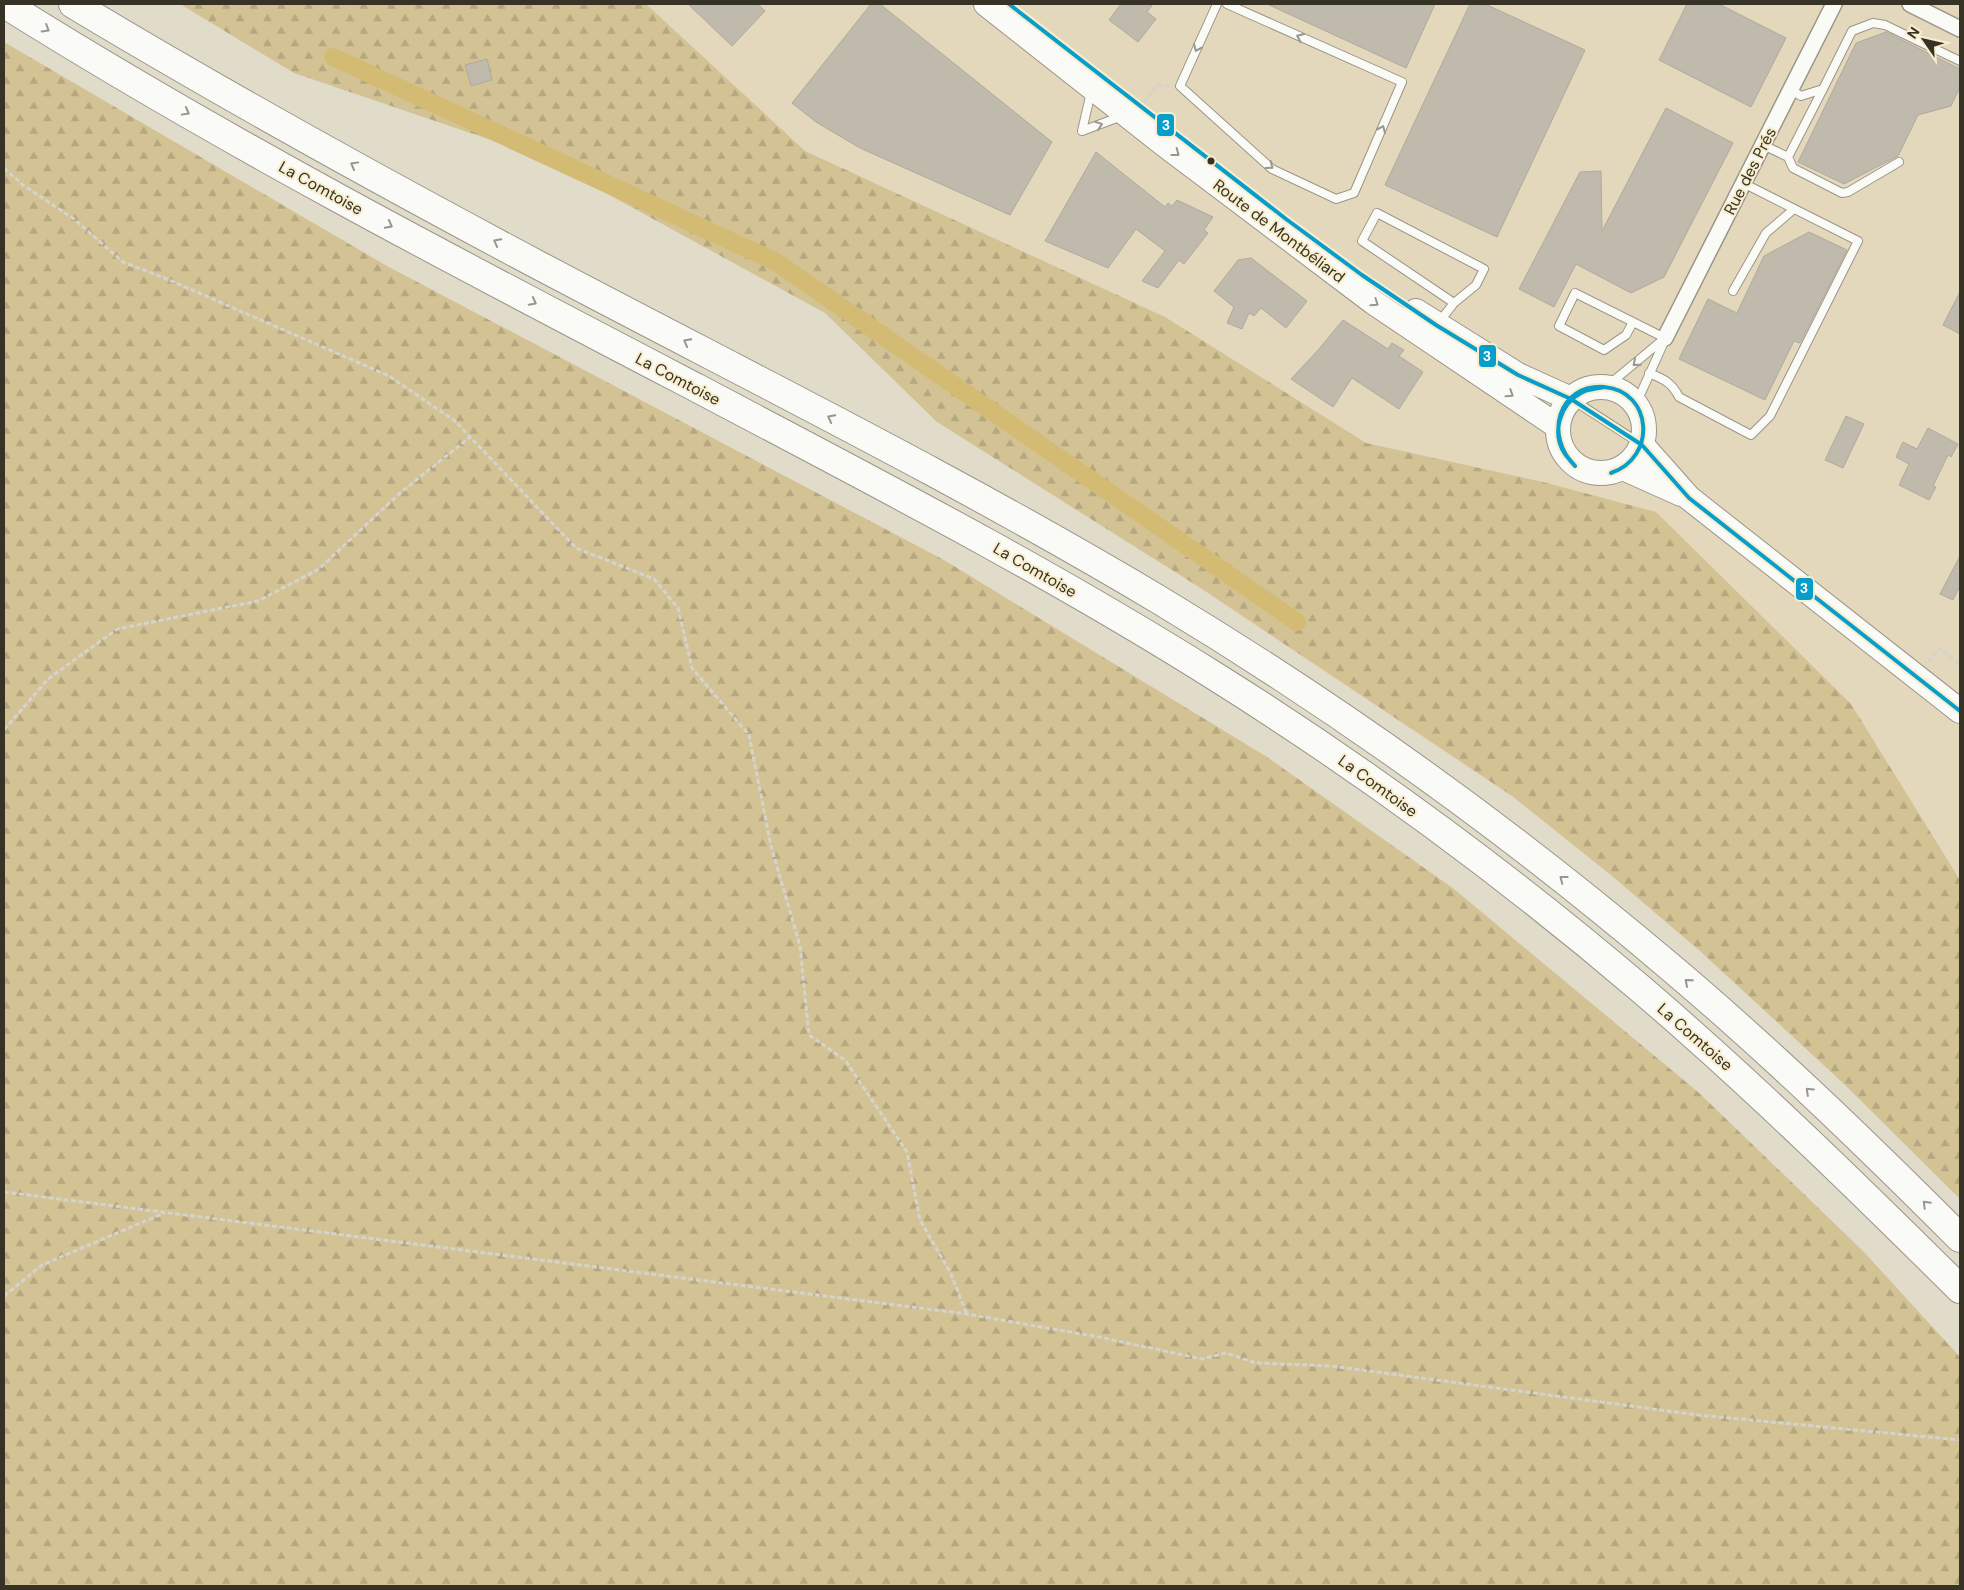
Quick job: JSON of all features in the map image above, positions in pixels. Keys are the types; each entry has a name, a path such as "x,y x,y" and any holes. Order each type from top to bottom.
{"highway":[{"name":"La Comtoise","path":"5,4 176,107 355,207 866,477 992,546 1133,626 1271,712 1365,776 1488,865 1641,989 1769,1103 1840,1170 1960,1289"},
{"path":"73,4 197,77 540,266 992,504 1165,603 1261,664 1379,743 1577,890 1656,955 1794,1076 1872,1150 1960,1238"}],"main road":[{"name":"Route de Montbéliard","path":"986,4 1092,88 1133,110 1362,275 1436,325 1518,375 1571,399"},
{"name":"Route de Montbéliard","path":"1009,4 1133,110 1373,302 1557,426"},
{"path":"1606,387 1618,390 1628,396 1636,404 1642,416 1645,431 1642,445 1635,458 1623,468 1611,473 1597,474 1584,471 1572,463 1563,453 1558,440 1557,426 1564,407 1571,399 1587,389 1606,387"},
{"path":"1642,445 1689,498 1960,711"},
{"path":"1623,468 1689,498"}],"street":[{"name":"Rue des Prés","path":"1665,338 1834,4"},
{"path":"1910,4 1960,29"}],"lane":[{"path":"1217,4 1180,86 1272,169 1336,199 1354,192 1402,82 1227,4"},
{"path":"1788,157 1852,32 1873,23 1885,25 1960,61"},
{"path":"1092,88 1082,131 1133,110"},
{"path":"1791,90 1801,96 1823,89"},
{"path":"1763,145 1788,157 1793,168 1842,193 1848,192 1899,162"},
{"path":"1649,373 1665,379 1674,387 1679,397 1751,435 1770,416 1858,241 1744,183"},
{"path":"1733,291 1766,233 1794,209"},
{"path":"1436,325 1454,303 1476,285 1484,269 1377,213 1362,241 1454,303"},
{"path":"1633,322 1626,335 1604,350 1559,326 1575,293 1633,322 1665,338"},
{"path":"1636,404 1665,338"},
{"path":"1606,387 1665,338"},
{"path":"1571,399 1642,445"}],"path":[{"path":"1133,110 1158,85 1180,86"},
{"path":"4,168 23,184 74,219 123,262 176,283 389,376 454,420 576,548 654,579 678,608 692,668 749,735 771,846 800,946 809,1035 845,1060 907,1152 920,1220 950,1272 967,1314"},
{"path":"4,730 48,679 117,629 258,601 319,569 400,493 470,437"},
{"path":"1917,678 1939,648 1960,664"},
{"path":"4,1192 967,1314 1098,1337 1202,1359 1226,1353 1256,1363 1332,1366 1698,1415 1960,1440"},
{"path":"4,1296 42,1264 164,1212"}],"shaded area":[{"path":"646,4 1960,4 1960,880 1851,704 1543,482 1366,443 1165,317 805,151"}],"green space":[{"path":"180,4 646,4 805,151 1165,317 1366,443 1543,482 1656,512 1851,704 1960,880 1960,1199 1843,1083 1700,951 1612,876 1512,796 1202,589 937,422 825,313 538,156 294,73"},
{"path":"4,42 387,266 944,560 1267,757 1454,889 1698,1092 1864,1252 1960,1357 1960,1586 4,1586"}],"building":[{"path":"688,4 758,4 765,11 732,46"},
{"path":"871,4 880,4 1052,142 1010,215 860,148 816,122 792,103"},
{"path":"1121,4 1153,4 1147,12 1156,19 1138,42 1109,20"},
{"path":"1267,4 1435,4 1406,68"},
{"path":"1470,4 1485,4 1585,50 1497,237 1385,185"},
{"path":"1687,4 1719,4 1786,38 1751,107 1659,60"},
{"path":"1886,32 1960,69 1960,87 1951,106 1918,115 1898,156 1844,184 1798,162 1856,43"},
{"path":"487,59 492,80 471,86 465,65"},
{"path":"1666,108 1733,143 1664,277 1631,293 1576,264 1554,307 1519,289 1580,172 1601,171 1602,231"},
{"path":"1096,152 1165,207 1168,203 1172,206 1177,200 1213,217 1204,230 1208,233 1184,264 1179,260 1158,288 1142,281 1165,251 1136,229 1108,268 1045,241"},
{"path":"1809,232 1847,250 1800,343 1794,341 1765,400 1679,359 1708,299 1737,313 1764,256"},
{"path":"1251,258 1307,301 1286,328 1261,308 1254,316 1249,313 1242,329 1227,323 1234,307 1214,291 1238,260"},
{"path":"1960,292 1960,334 1943,325"},
{"path":"1343,320 1388,349 1392,343 1404,350 1399,356 1423,372 1399,409 1352,378 1333,407 1291,379"},
{"path":"1846,416 1864,424 1843,468 1825,460"},
{"path":"1928,428 1958,444 1951,457 1948,455 1933,486 1936,487 1929,500 1899,485 1909,464 1896,457 1903,442 1917,449"},
{"path":"1960,556 1960,586 1953,600 1940,594"}],"waterway":[{"path":"333,57 776,262 1297,622"}],"transit line":[{"name":"3","path":"1009,4 1286,219 1362,275 1436,325 1518,375 1571,399 1642,445 1689,498 1960,711"},
{"name":"3","path":"1575,466 1565,454 1560,441 1558,427 1561,414 1566,403 1576,394 1588,388 1604,387"},
{"name":"3","path":"1575,466 1561,446 1558,428 1560,420 1568,404 1574,398 1586,391 1604,387"},
{"name":"3","path":"1604,387 1620,391 1632,400 1640,412 1643,426 1642,440 1636,454 1626,465 1611,473"}]}
